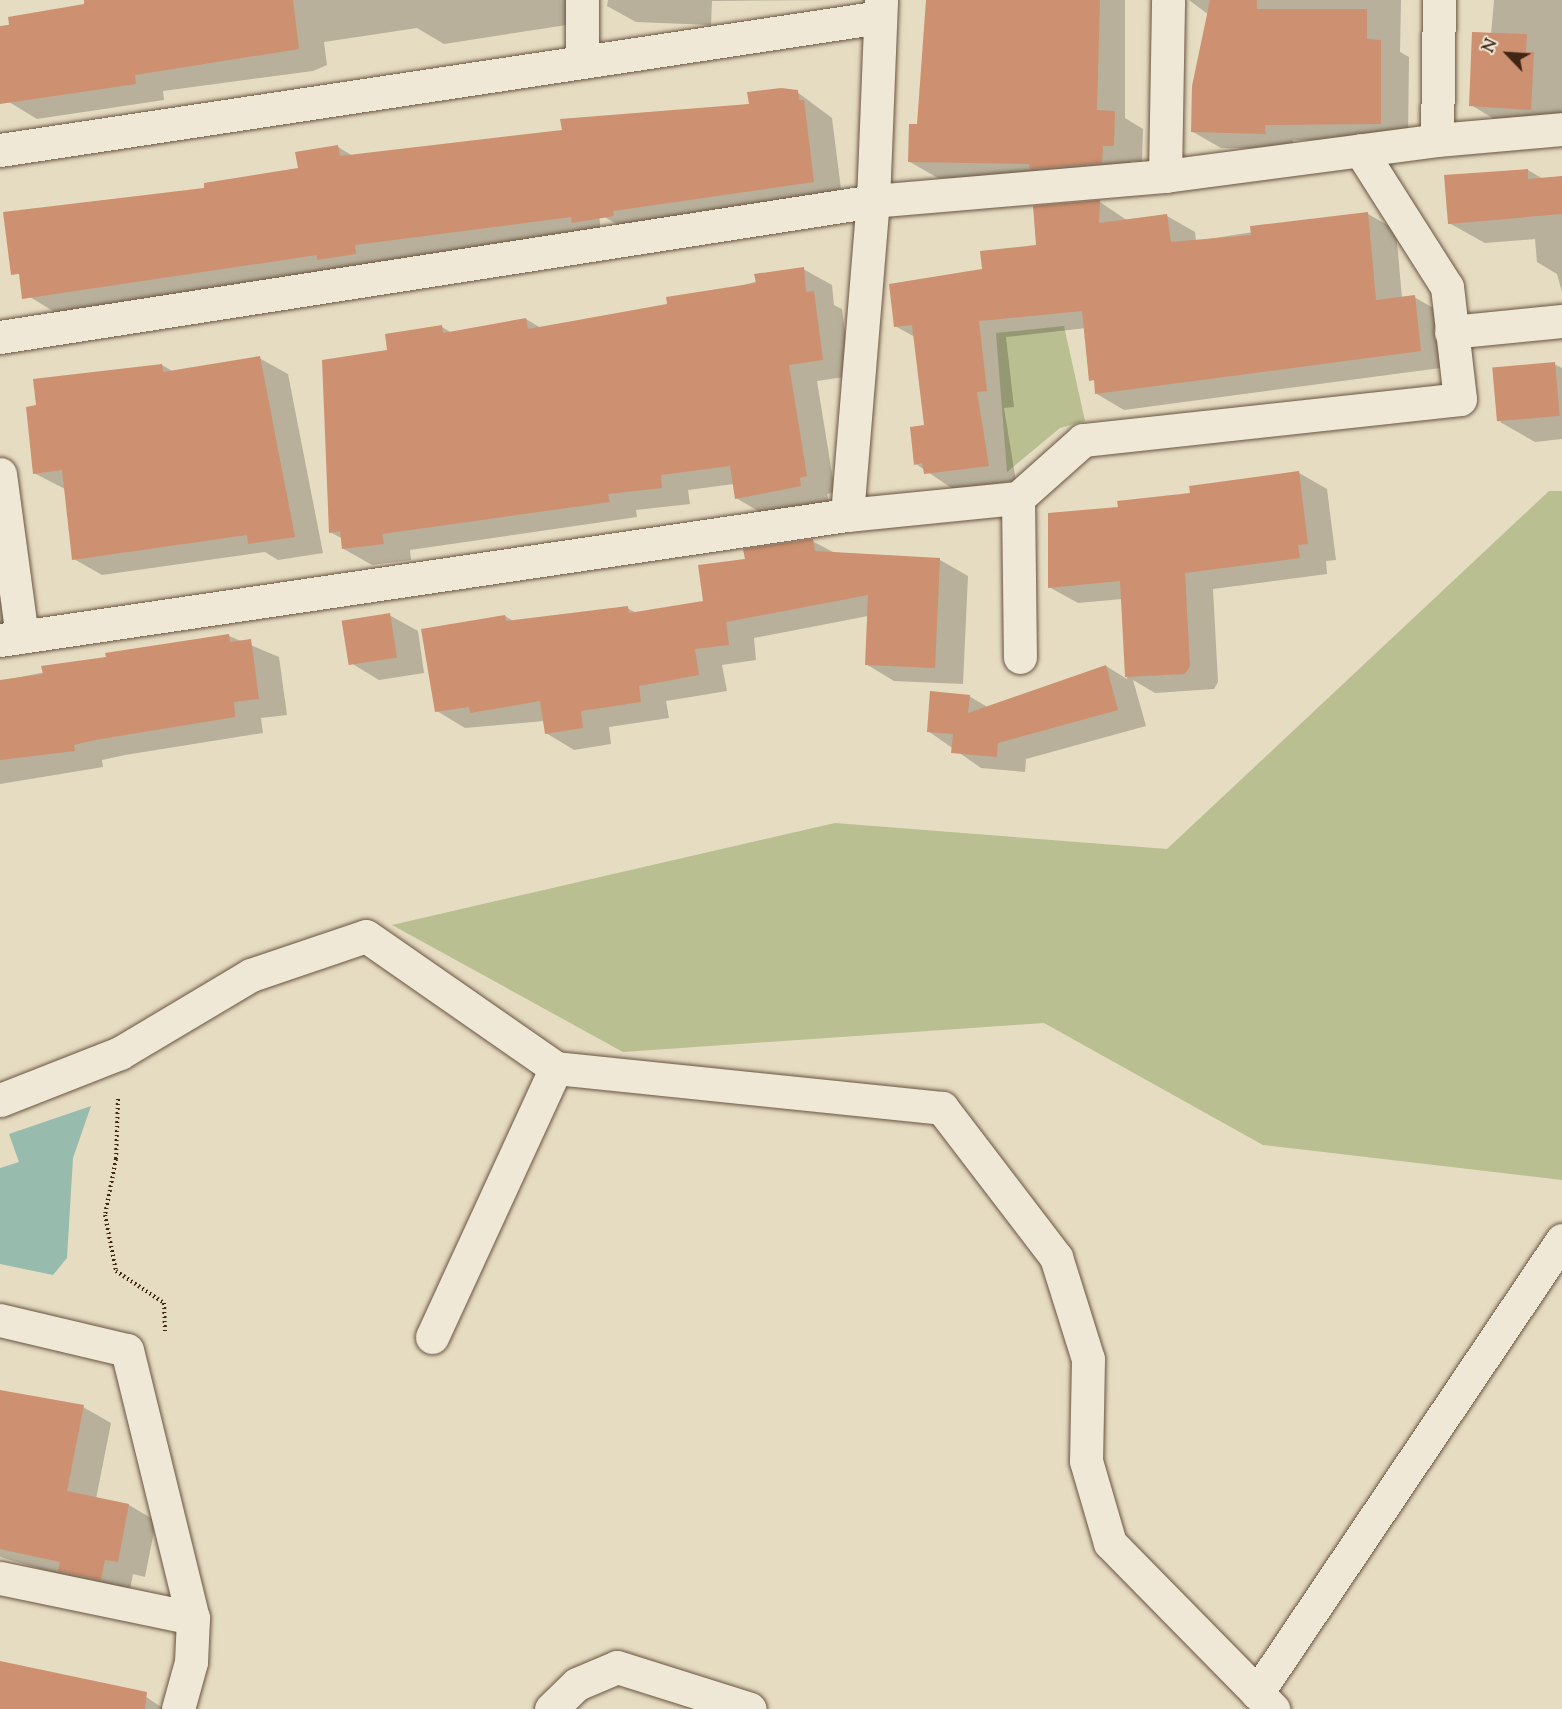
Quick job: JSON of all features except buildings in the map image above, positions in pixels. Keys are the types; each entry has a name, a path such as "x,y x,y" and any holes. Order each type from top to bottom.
{"street":[{"path":"582,0 582,61"},
{"path":"1165,176 1168,0"},
{"path":"1437,140 1439,0"},
{"path":"0,150 582,61 880,9 873,201 847,514"},
{"path":"0,337 873,201 1165,176 1437,140 1562,129"},
{"path":"0,474 11,638 847,514 1018,498 1083,440 1460,399 1447,287 1360,150"},
{"path":"1451,332 1562,321"},
{"path":"1018,498 1020,657"},
{"path":"0,1100 120,1053 251,975 366,936 556,1068 942,1108 1056,1257 1088,1359 1086,1461 1110,1543 1265,1701 1562,1240"},
{"path":"432,1337 556,1068"},
{"path":"0,1320 127,1350 193,1618 191,1662 178,1709"},
{"path":"0,1578 193,1618"},
{"path":"552,1709 577,1684 617,1667 679,1698 750,1709"}],"path":[{"path":"120,1053 116,1159 105,1215 116,1271 164,1303"}],"shaded area":[{"path":"1064,326 1085,421 1060,428 1007,472 996,333"},
{"path":"1549,491 1562,491 1562,1180 1263,1145 1044,1023 623,1052 392,925 835,823 1167,849"},
{"path":"91,1106 73,1158 67,1258 53,1275 0,1264 0,1168 19,1162 9,1134"}]}
